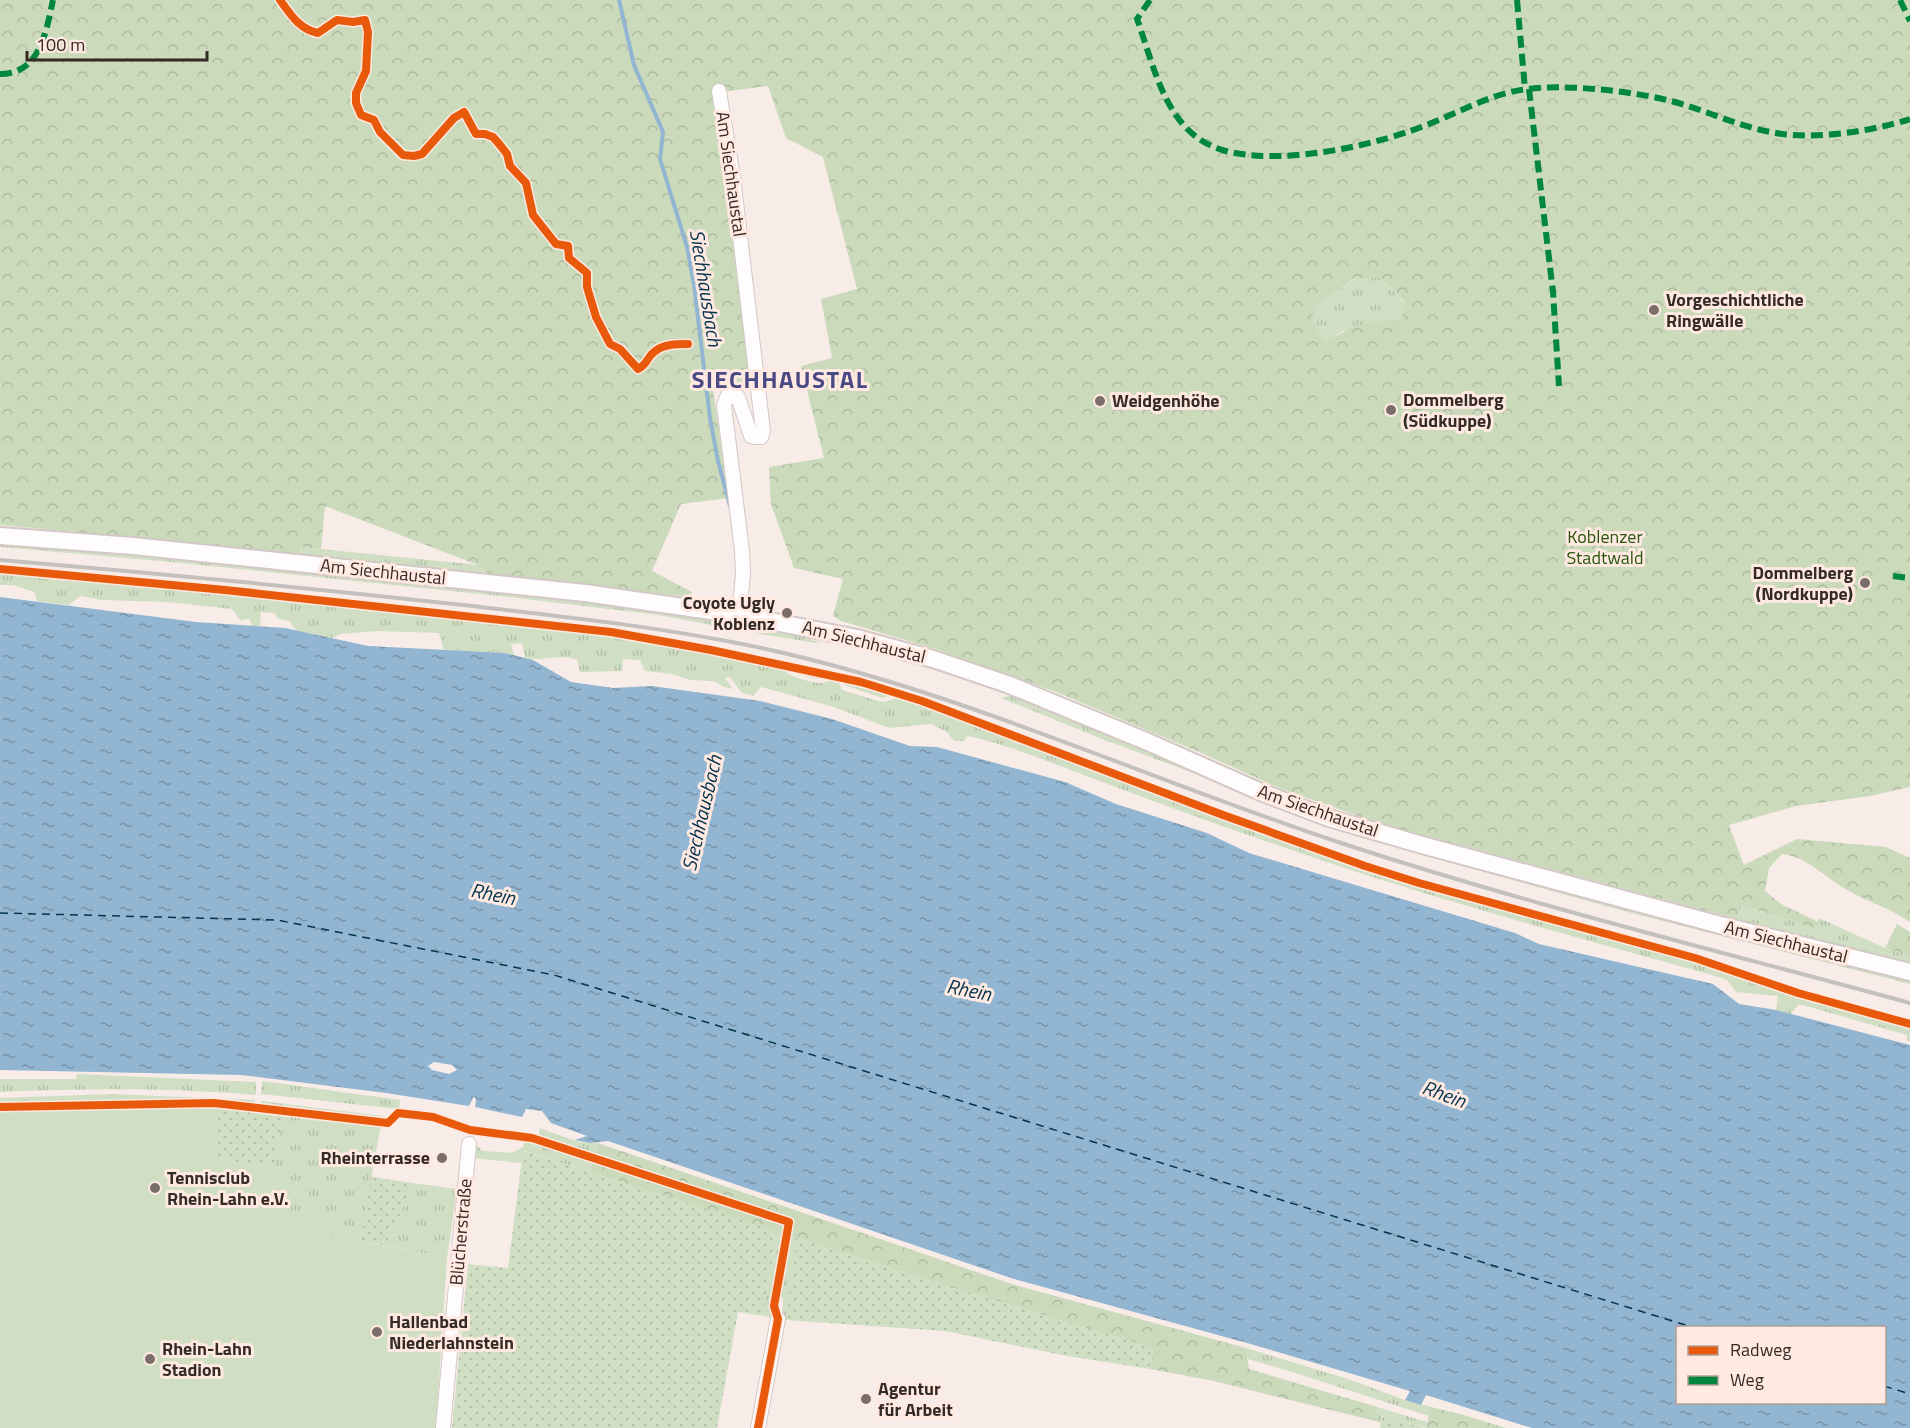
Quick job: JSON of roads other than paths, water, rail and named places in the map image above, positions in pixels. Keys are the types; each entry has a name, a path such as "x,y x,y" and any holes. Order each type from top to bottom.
{"main road":[{"name":"Am Siechhaustal","path":"0,536 133,546 585,593 739,615 857,638 933,659 1007,684 1329,818 1709,922 1910,972"}],"street":[{"name":"Am Siechhaustal","path":"719,91 736,197 763,432 761,437 752,436 738,397 734,394 728,395 724,405 742,551 743,574 739,615"},
{"name":"Blücherstraße","path":"443,1428 469,1144"},
{"path":"758,1428 778,1319"}],"water":[{"name":"Rhein","path":"0,597 196,622 285,628 368,646 505,653 533,660 571,682 613,688 652,686 760,701 832,719 910,746 937,747 1065,782 1116,804 1207,833 1249,853 1515,933 1539,944 1713,984 1739,1004 1776,1010 1910,1045 1910,1428 1532,1428 1426,1395 1421,1405 1405,1400 1410,1391 1247,1343 1014,1279 608,1141 590,1143 575,1140 587,1136 551,1123 542,1111 526,1109 522,1117 475,1107 474,1096 469,1106 241,1075 0,1070"}],"waterway":[{"name":"Siechhausbach","path":"619,0 634,65 663,132 660,159 687,247 694,285 710,418 730,506"}],"railway":[{"path":"0,560 232,581 570,617 747,645 898,684 1046,735 1264,817 1409,865 1623,926 1910,1003"}],"place":[{"name":"Vorgeschichtliche Ringwälle","path":"1654,310"},
{"name":"Weidgenhöhe","path":"1100,401"},
{"name":"Dommelberg (Südkuppe)","path":"1391,410"},
{"name":"Dommelberg (Nordkuppe)","path":"1865,583"},
{"name":"Coyote Ugly Koblenz","path":"787,613"},
{"name":"Rheinterrasse","path":"442,1158"},
{"name":"Tennisclub Rhein-Lahn e.V.","path":"155,1188"},
{"name":"Hallenbad Niederlahnstein","path":"377,1332"},
{"name":"Rhein-Lahn Stadion","path":"150,1359"},
{"name":"Agentur für Arbeit","path":"866,1399"}],"district":[{"name":"SIECHHAUSTAL","path":"780,380"}],"park label":[{"name":"Koblenzer Stadtwald","path":"1605,547"}]}
